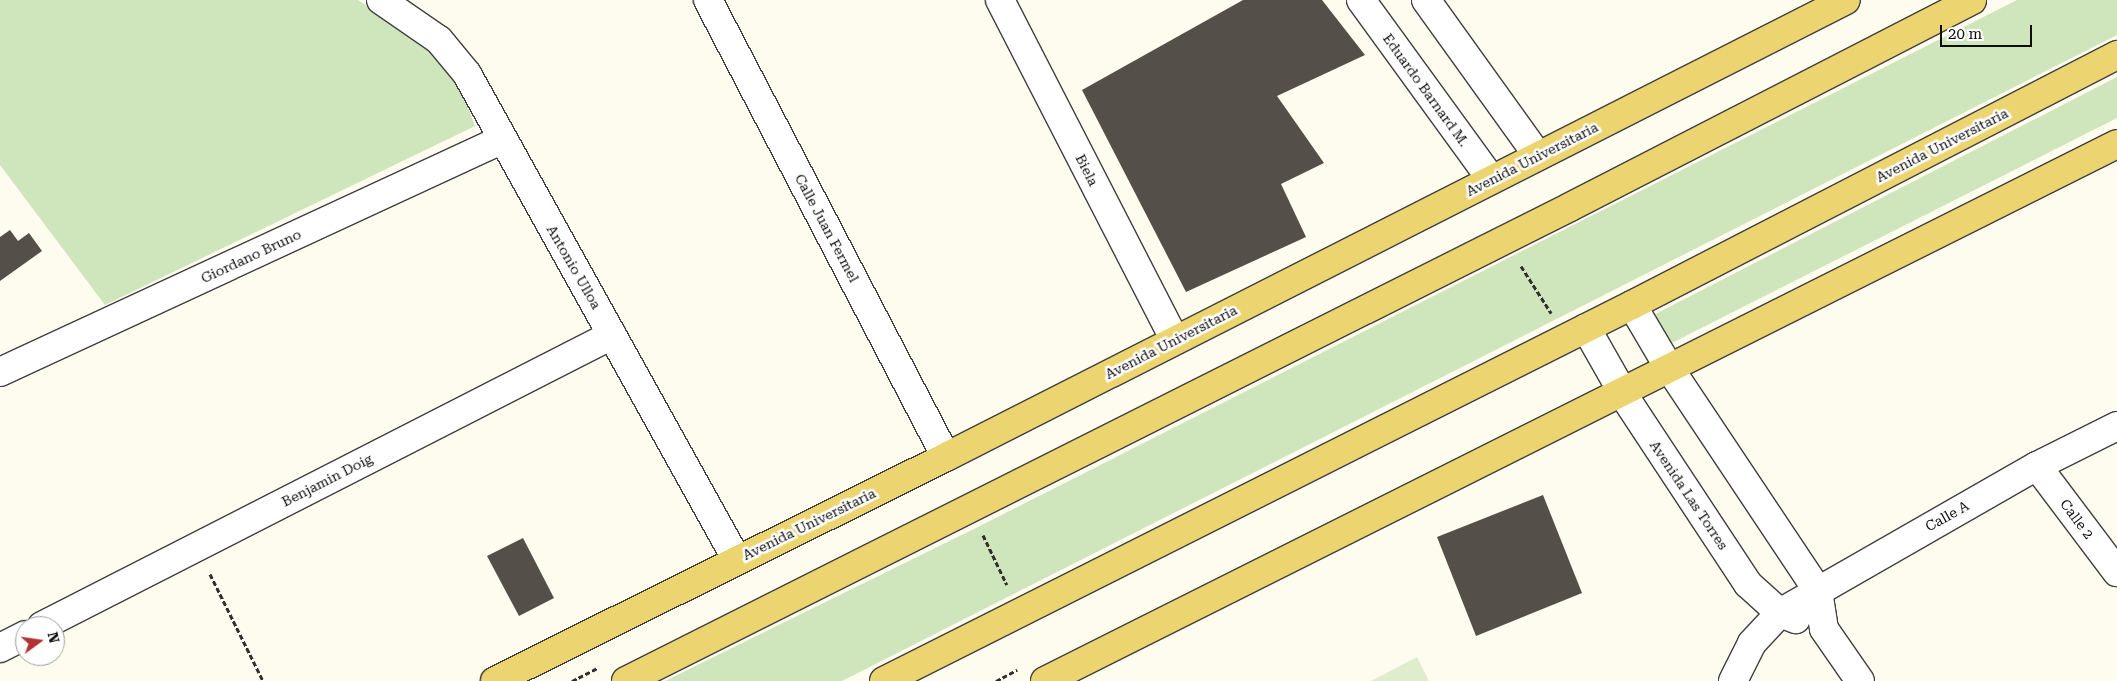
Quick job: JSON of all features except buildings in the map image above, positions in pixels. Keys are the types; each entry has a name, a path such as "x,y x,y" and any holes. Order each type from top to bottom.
{"main road":[{"name":"Avenida Universitaria","path":"495,681 946,457 1846,0"},
{"path":"626,681 969,507 1570,207 1972,0"},
{"name":"Avenida Universitaria","path":"884,681 1632,305 2117,56"},
{"path":"1054,679 1668,366 2117,144"}],"street":[{"name":"Calle Juan Fermel","path":"708,0 946,457"},
{"name":"Biela","path":"1000,0 1175,340"},
{"name":"Eduardo Barnard M.","path":"1361,0 1491,179"},
{"path":"1426,0 1538,156"},
{"name":"Antonio Ulloa","path":"385,1 439,40 467,74 501,140 737,560"},
{"name":"Giordano Bruno","path":"0,372 501,140"},
{"path":"1632,305 1668,366 1818,591 1824,629 1860,681"},
{"name":"Avenida Las Torres","path":"1586,328 1620,391 1748,584 1780,612 1824,629"},
{"name":"Benjamin Doig","path":"61,616 612,335"},
{"name":"Calle A","path":"1733,681 1752,643 1780,612 2037,466 2117,426"},
{"name":"Calle 2","path":"2037,466 2117,572"},
{"path":"0,648 15,640"}],"path":[{"path":"1515,256 1556,322"},
{"path":"969,507 1020,612"},
{"path":"196,547 263,681"}],"green space":[{"path":"0,0 358,0 428,49 458,82 475,126 105,305 0,165"},
{"path":"2017,0 2117,0 2117,35 842,681 665,681 978,527"},
{"path":"2117,77 2117,118 1648,355 1630,327"},
{"path":"1417,657 1429,681 1371,681"}]}
